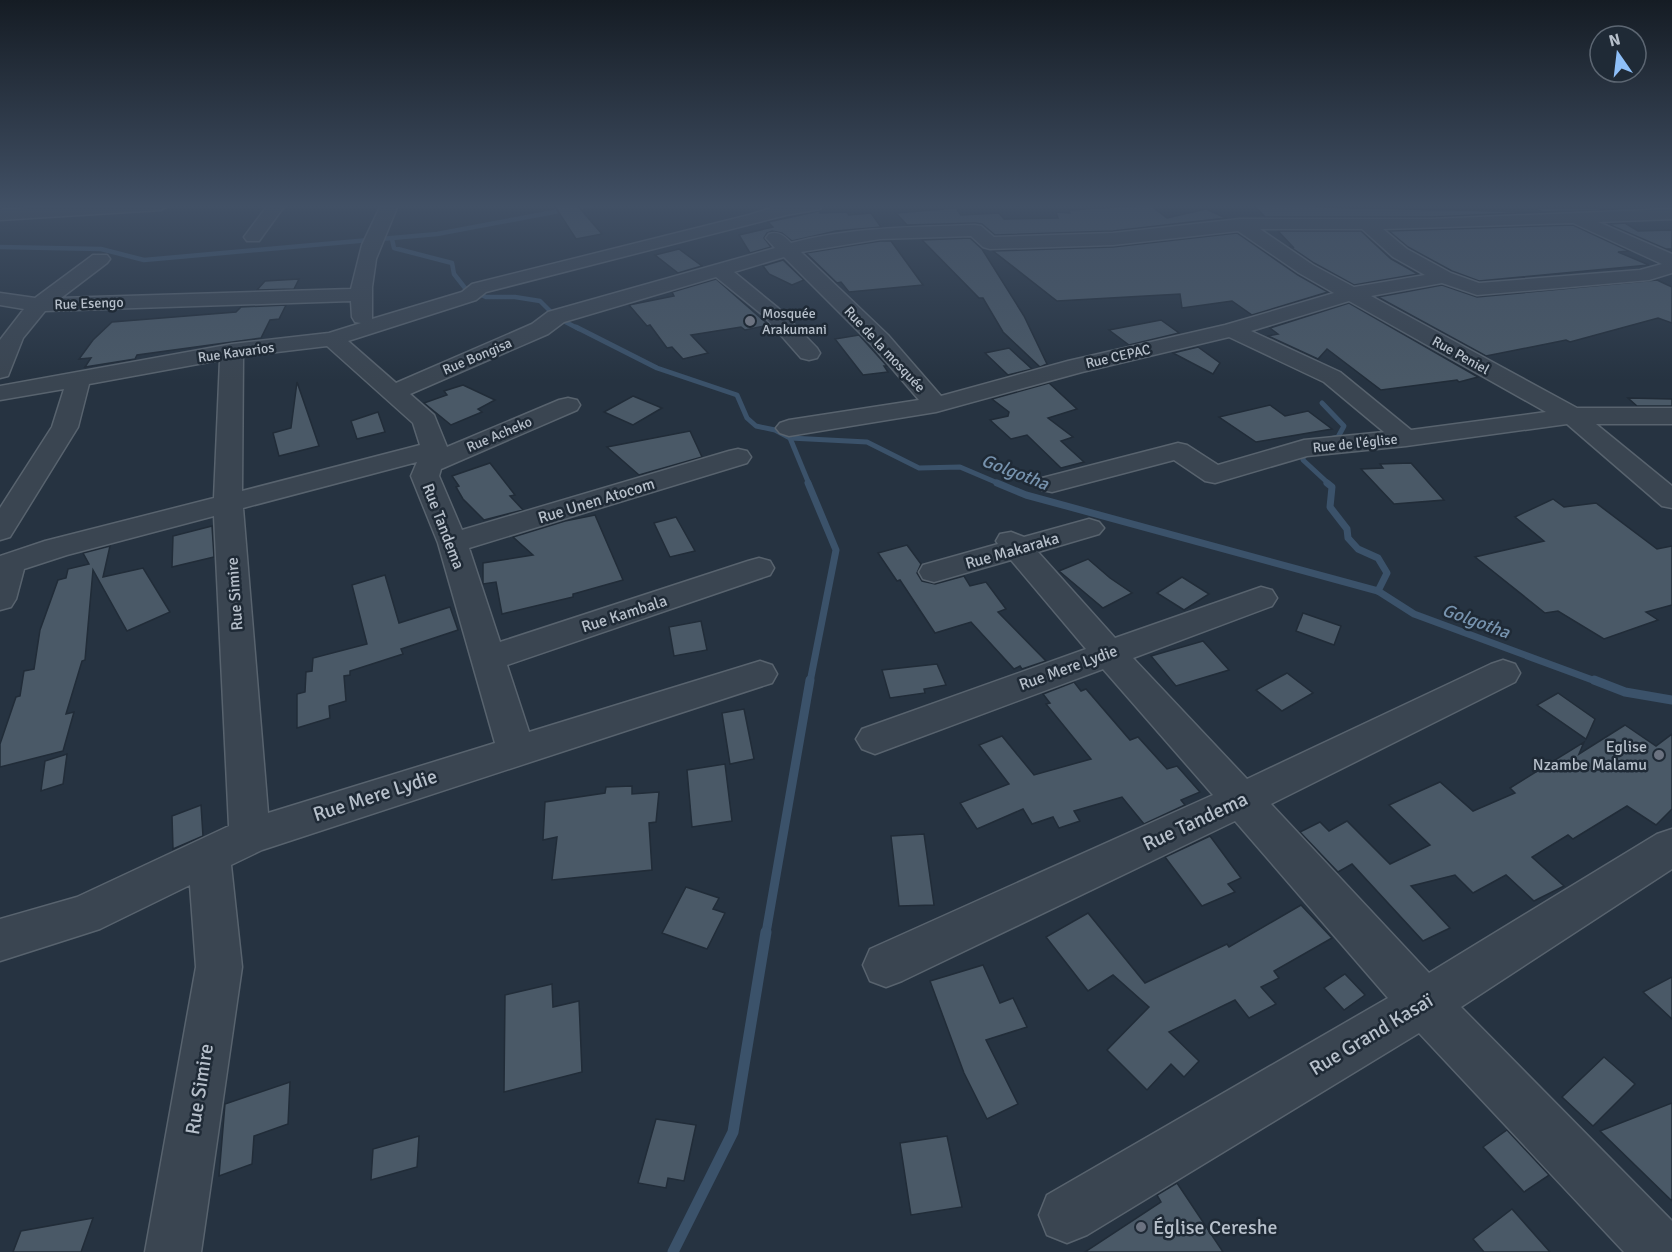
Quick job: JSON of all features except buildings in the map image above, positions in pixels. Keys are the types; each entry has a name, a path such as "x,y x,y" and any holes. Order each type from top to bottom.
{"street":[{"path":"0,371 6,338 39,305 94,263"},
{"path":"365,263 359,295 365,331"},
{"name":"Rue Kavarios","path":"0,393 232,351 332,339 365,331 474,292 569,263"},
{"name":"Rue Bongisa","path":"395,392 540,329 556,317 746,263"},
{"name":"Rue de la mosquée","path":"801,263 880,340 936,405"},
{"name":"Rue Peniel","path":"1299,263 1572,416 1672,500"},
{"path":"1419,263 1444,277 1477,289 1642,276 1672,267"},
{"path":"721,271 771,312 809,353"},
{"path":"1642,276 1672,289"},
{"name":"Rue CEPAC","path":"789,428 936,405 1076,366 1231,330 1351,294 1444,277"},
{"name":"Rue Esengo","path":"0,299 39,305 359,295"},
{"path":"1231,330 1332,377 1406,438"},
{"name":"Rue Tandema","path":"332,339 425,420 432,457 425,476 453,543 516,750"},
{"name":"Rue Simire","path":"173,1252 219,967 229,845 228,503 232,351"},
{"path":"0,531 65,427 80,377"},
{"name":"Rue Acheko","path":"5,565 56,548 228,503 432,457 568,405"},
{"name":"Rue de l'église","path":"1052,484 1178,451 1215,475 1304,448 1406,438 1572,416 1672,416"},
{"name":"Rue Unen Atocom","path":"453,543 738,457"},
{"name":"Rue Makaraka","path":"934,572 1014,545 1089,528"},
{"path":"1014,545 1424,1003 1663,1252"},
{"path":"0,599 5,565"},
{"name":"Rue Kambala","path":"489,657 759,568"},
{"name":"Rue Mere Lydie","path":"875,739 1261,598"},
{"name":"Rue Tandema","path":"886,965 1242,800 1503,673"},
{"name":"Rue Mere Lydie","path":"0,940 84,915 229,845 516,750 760,674"},
{"name":"Rue Grand Kasaï","path":"1067,1215 1424,1003 1672,847"}],"waterway":[{"name":"Golgotha","path":"452,263 454,274 465,288 486,297 515,297 540,301 556,317 579,329"},
{"name":"Golgotha","path":"576,327 657,368 737,395 747,418 756,426 775,430 790,438"},
{"path":"1322,403 1344,426 1338,437 1330,439"},
{"name":"Golgotha","path":"790,438 867,442 919,468 960,467 1000,484"},
{"path":"790,438 809,484"},
{"path":"1304,448 1303,460 1329,484"},
{"path":"808,483 836,550 810,682"},
{"name":"Golgotha","path":"997,483 1026,495 1378,591"},
{"path":"1327,483 1332,487 1330,507 1347,529 1348,538 1358,549 1378,558 1387,573 1378,591"},
{"name":"Golgotha","path":"1378,591 1414,614 1598,682"},
{"path":"766,933 810,680"},
{"name":"Golgotha","path":"1594,680 1625,692 1672,700"},
{"path":"673,1252 733,1132 766,932"}],"place":[{"name":"Mosquée Arakumani","path":"750,321"},
{"name":"Eglise Nzambe Malamu","path":"1659,755"},
{"name":"Église Cereshe","path":"1141,1227"}]}
